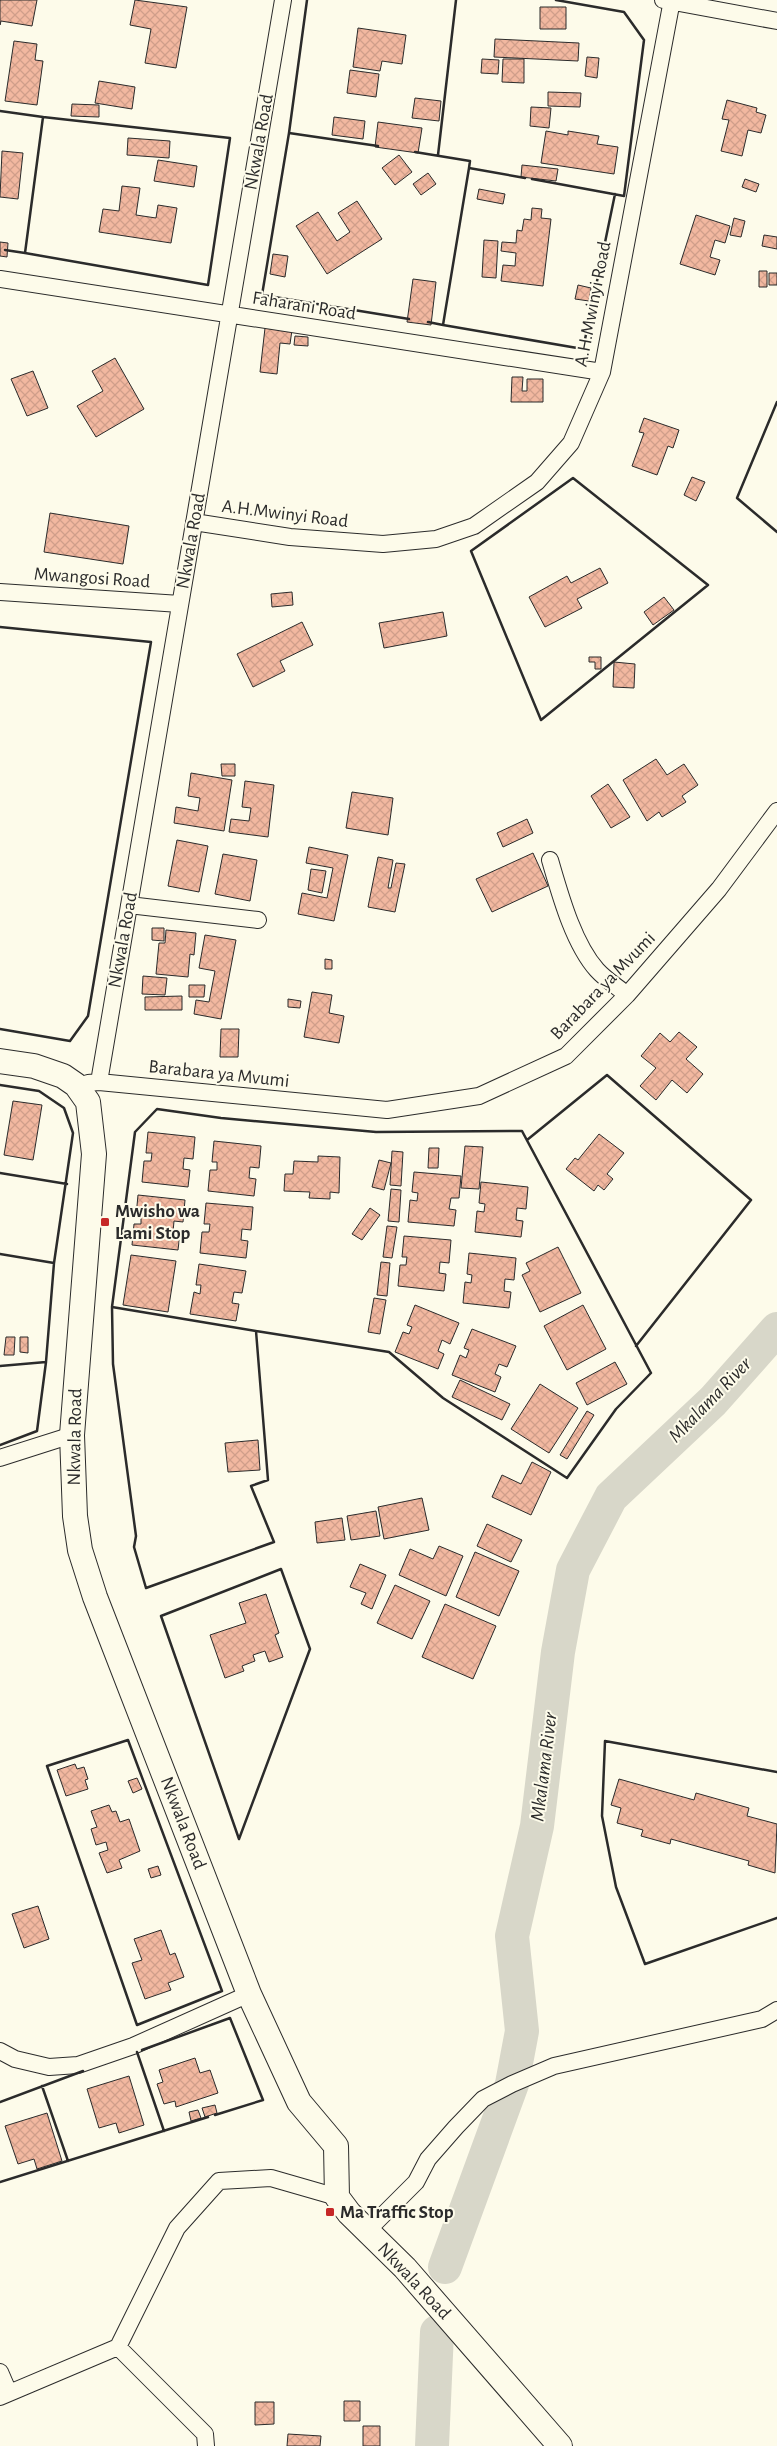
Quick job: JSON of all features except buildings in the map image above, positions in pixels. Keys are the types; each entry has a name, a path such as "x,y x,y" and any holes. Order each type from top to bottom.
{"street":[{"name":"Nkwala Road","path":"283,0 129,905 87,1088 94,1154 72,1435 75,1516 80,1550 94,1597 249,1994 299,2102 336,2146 337,2197 367,2231 405,2268 560,2446"},
{"path":"668,1 777,22"},
{"name":"A.H.Mwinyi Road","path":"194,522 290,537 383,544 436,539 474,526 537,482 571,443 602,372 668,1"},
{"name":"Faharani Road","path":"0,279 602,372"},
{"name":"Mwangosi Road","path":"0,592 180,604"},
{"name":"Barabara ya Mvumi","path":"87,1088 387,1110 479,1096 566,1056 627,996 719,889 777,812"},
{"path":"550,860 567,917 582,946 597,970 627,996"},
{"path":"129,905 258,920"},
{"path":"0,1061 34,1066 63,1076 87,1088"},
{"path":"0,1458 72,1435"},
{"path":"0,2050 15,2059 49,2067 78,2065 132,2046 249,1994"},
{"path":"367,2231 416,2182 428,2159 483,2099 554,2066 762,2019 777,2010"},
{"path":"0,2372 4,2395 118,2347 177,2228 219,2181 271,2178 337,2197"},
{"path":"118,2347 205,2434 206,2446"}],"waterway":[{"name":"Mkalama River","path":"445,2267 512,2084 522,2031 512,1936 537,1826 558,1652 573,1570 611,1497 713,1401 777,1329"},
{"name":"Mkalama River","path":"432,2446 437,2332"}],"wall":[{"path":"289,133 307,0"},
{"path":"438,155 456,0"},
{"path":"532,179 624,196 644,40 624,12 556,0"},
{"path":"0,111 43,117"},
{"path":"43,117 230,138 208,285 25,253 43,117"},
{"path":"378,146 289,133 262,295 409,319"},
{"path":"415,152 470,161 469,168"},
{"path":"525,178 469,168 443,325 583,349 615,194"},
{"path":"5,250 25,253"},
{"path":"428,322 443,325"},
{"path":"777,402 737,498 777,532"},
{"path":"573,478 708,585 541,720 471,551 573,478"},
{"path":"0,627 151,642 88,1016 70,1041 0,1029"},
{"path":"527,1140 607,1075 751,1200 636,1346"},
{"path":"0,1085 39,1091 64,1108 73,1133 54,1263 46,1362 0,1366"},
{"path":"112,1307 135,1132 157,1109 221,1118 376,1132 522,1131 651,1373 616,1409 567,1478 443,1398 389,1352 256,1331"},
{"path":"0,1173 67,1184"},
{"path":"0,1254 54,1263"},
{"path":"112,1307 256,1331 268,1480 251,1486 274,1542 146,1588 134,1547 136,1536 113,1364 112,1307"},
{"path":"0,1445 37,1431 46,1362"},
{"path":"281,1569 310,1649 239,1839 161,1616 281,1569"},
{"path":"128,1740 222,1991 137,2025 47,1766 128,1740"},
{"path":"777,1772 605,1741 602,1816 616,1887 645,1964 777,1918"},
{"path":"142,2050 230,2018 263,2100 215,2115"},
{"path":"137,2052 164,2131"},
{"path":"0,2102 83,2071"},
{"path":"42,2086 68,2161"},
{"path":"0,2182 208,2117"}],"place":[{"name":"Mwisho wa Lami Stop","path":"105,1222"},
{"name":"Ma Traffic Stop","path":"330,2212"}]}
